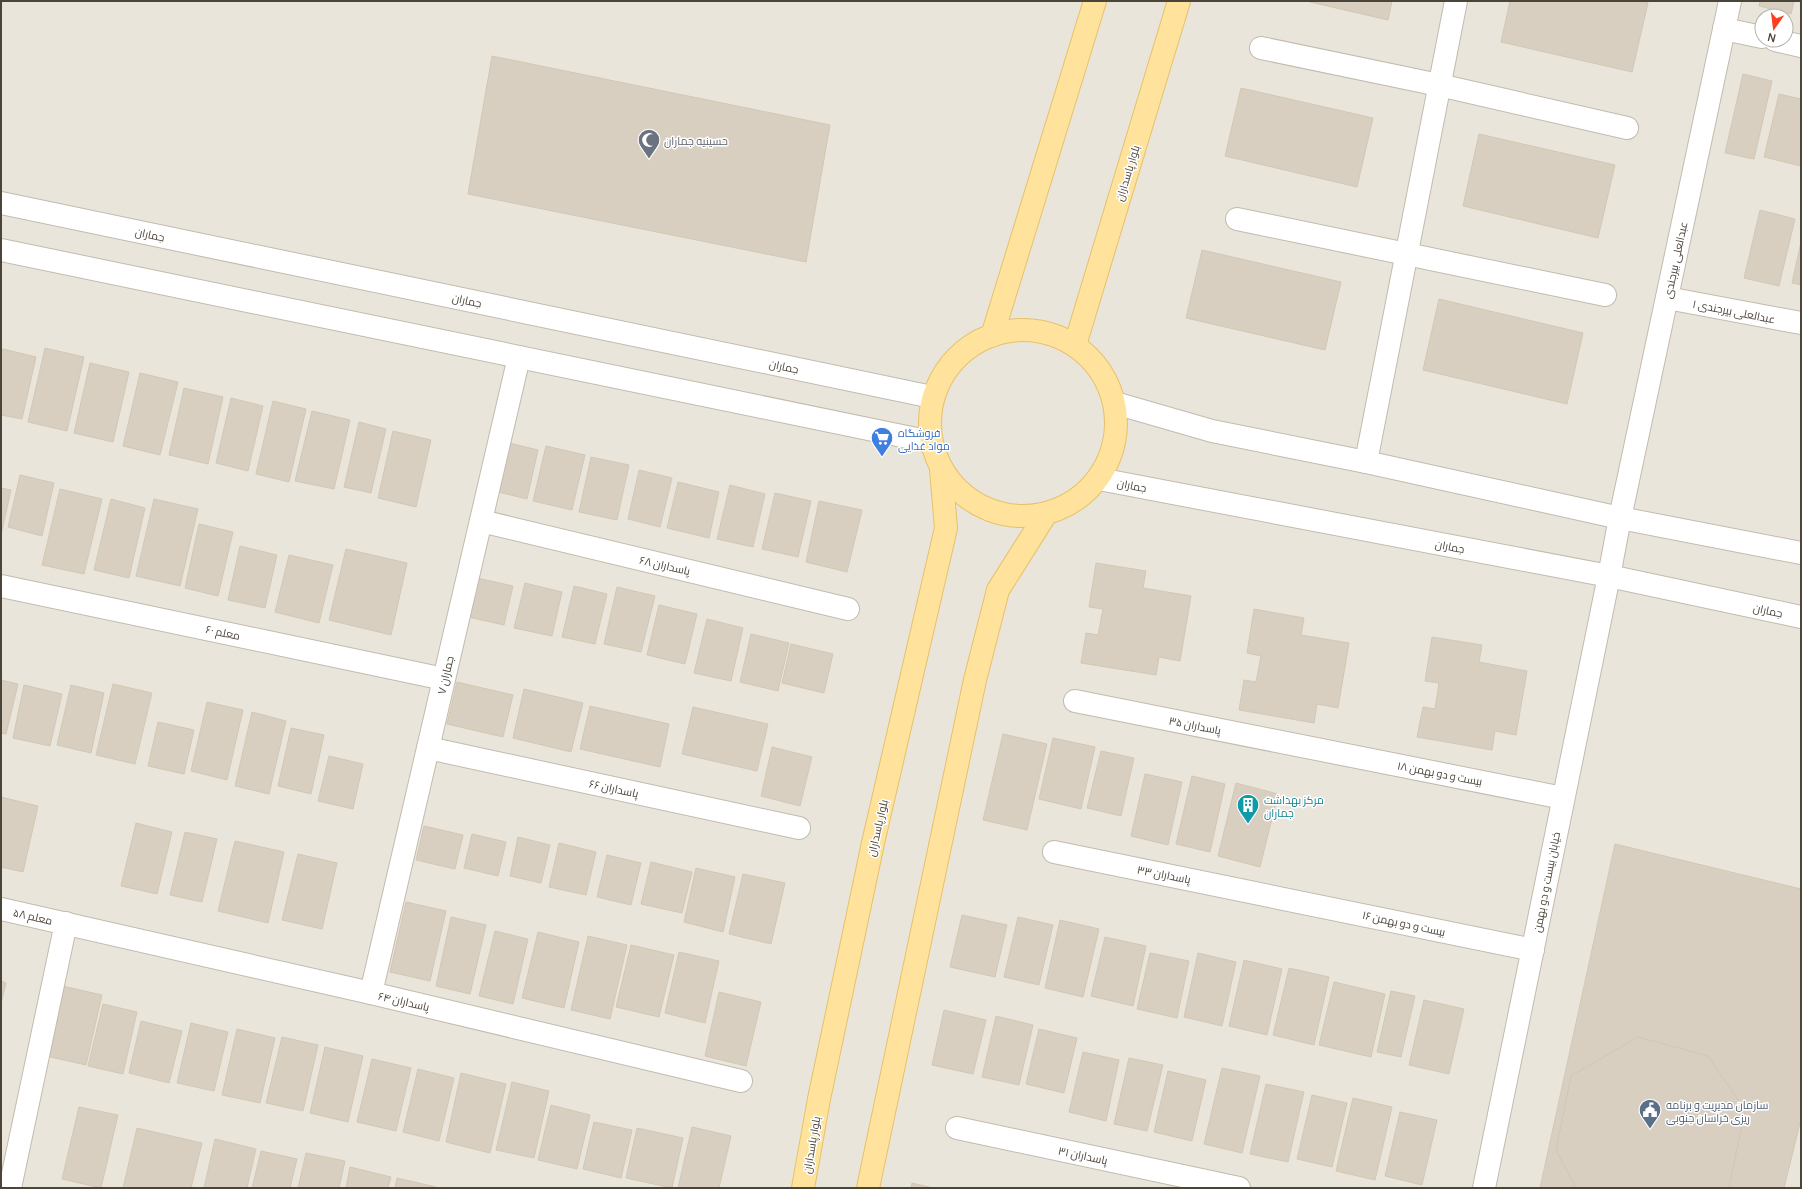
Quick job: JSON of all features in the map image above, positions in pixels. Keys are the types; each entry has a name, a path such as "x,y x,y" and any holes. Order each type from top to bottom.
{"main road":[{"path":"992,336 1095,1"},
{"name":"بلوار پاسداران","path":"1075,345 1179,1"},
{"path":"1029,330 1053,335 1075,345 1093,361 1107,381 1115,403 1117,430 1112,456 1099,479 1084,494 1066,506 1046,514 1015,517 985,508 958,491 941,469 931,442 929,420 932,397 943,374 959,354 981,339 1005,331 1029,330"},
{"name":"بلوار پاسداران","path":"803,1188 819,1099 872,851 946,528 941,469"},
{"path":"868,1188 975,680 998,590 1046,514"}],"street":[{"path":"1366,462 1456,1"},
{"name":"عبدالعلی بیرجندی","path":"1609,576 1730,1"},
{"path":"1724,29 1754,35"},
{"path":"1261,48 1439,85 1627,128"},
{"name":"جماران","path":"1,203 932,397"},
{"path":"1237,219 1605,295"},
{"path":"1,250 931,442"},
{"name":"عبدالعلی بیرجندی ۱","path":"1667,298 1801,323"},
{"name":"جماران ۷","path":"371,993 519,357"},
{"path":"1115,403 1212,431 1366,462 1620,518 1801,553"},
{"name":"جماران","path":"1099,479 1609,576 1801,617"},
{"name":"پاسداران ۶۸","path":"481,521 848,609"},
{"name":"خیابان بیست و دو بهمن","path":"1484,1188 1609,576"},
{"name":"معلم ۶۰","path":"1,586 444,679"},
{"name":"پاسداران ۳۵","path":"1075,701 1316,748"},
{"name":"پاسداران ۶۶","path":"428,748 799,828"},
{"name":"بیست و دو بهمن ۱۸","path":"1316,748 1564,798"},
{"name":"پاسداران ۳۳","path":"1054,852 1274,896"},
{"name":"بیست و دو بهمن ۱۶","path":"1274,896 1533,950"},
{"name":"معلم ۵۸","path":"1,909 66,923"},
{"path":"10,1188 66,923"},
{"name":"پاسداران ۶۴","path":"66,923 371,993 741,1081"},
{"name":"پاسداران ۳۱","path":"957,1128 1239,1188"}],"shaded area":[{"path":"1,1 1801,1 1801,1188 1,1188"}],"building":[{"path":"1306,1 1392,1 1388,20"},
{"path":"1510,1 1641,1 1648,3 1632,72 1501,42"},
{"path":"1760,1 1794,1 1792,8 1767,8 1759,6"},
{"name":"حسینیه جماران","path":"492,56 830,125 806,262 468,194"},
{"path":"1743,74 1772,81 1754,159 1725,153"},
{"path":"1241,88 1373,118 1357,187 1225,156"},
{"path":"1779,94 1801,99 1801,166 1764,157"},
{"path":"1479,134 1615,165 1598,238 1463,206"},
{"path":"1760,210 1795,219 1779,286 1744,278"},
{"path":"1801,242 1801,285 1792,283"},
{"path":"1202,250 1341,282 1325,350 1186,318"},
{"path":"1439,299 1583,333 1567,404 1423,370"},
{"path":"45,348 84,357 67,431 28,422"},
{"path":"3,349 36,357 22,419 1,415 1,355"},
{"path":"90,363 129,372 113,442 74,433"},
{"path":"140,373 178,382 160,455 123,446"},
{"path":"184,388 223,397 208,464 169,455"},
{"path":"231,398 263,406 248,471 216,463"},
{"path":"273,401 306,409 289,482 256,474"},
{"path":"312,411 350,420 334,489 295,481"},
{"path":"359,422 386,429 371,493 344,487"},
{"path":"393,431 431,440 416,507 378,498"},
{"path":"505,442 538,450 527,499 494,491"},
{"path":"546,446 585,455 572,510 533,501"},
{"path":"591,457 629,465 617,520 579,512"},
{"path":"639,470 672,478 660,527 628,519"},
{"path":"20,475 54,483 42,536 8,527"},
{"path":"678,482 719,492 709,538 667,528"},
{"path":"730,485 765,494 753,547 717,539"},
{"path":"1,488 11,490 1,535"},
{"path":"60,489 102,499 84,574 42,565"},
{"path":"775,493 811,501 798,557 762,549"},
{"path":"111,499 145,508 129,578 94,570"},
{"path":"154,499 198,509 180,586 136,576"},
{"path":"819,501 862,510 847,572 806,562"},
{"path":"199,524 233,532 218,596 185,588"},
{"path":"240,546 277,555 265,608 228,600"},
{"path":"346,549 407,563 391,635 329,620"},
{"path":"289,555 333,565 319,623 275,612"},
{"path":"1096,563 1146,571 1143,588 1191,596 1180,661 1159,657 1156,675 1081,663 1086,633 1098,635 1103,609 1089,607"},
{"path":"473,577 513,586 504,625 464,616"},
{"path":"525,583 562,592 552,636 514,628"},
{"path":"574,586 607,594 595,644 562,637"},
{"path":"617,587 655,596 641,652 604,644"},
{"path":"659,605 697,614 685,664 647,655"},
{"path":"1254,609 1304,618 1301,635 1349,643 1338,708 1317,704 1314,723 1239,710 1244,680 1256,682 1261,656 1247,653"},
{"path":"707,619 743,628 731,681 694,673"},
{"path":"751,634 789,643 778,691 740,682"},
{"path":"1432,637 1482,645 1479,662 1527,671 1516,735 1495,731 1492,750 1417,737 1423,707 1435,709 1439,683 1425,681"},
{"path":"791,644 833,654 824,693 782,683"},
{"path":"1,680 18,684 6,734 1,733"},
{"path":"457,682 513,695 503,737 447,724"},
{"path":"113,684 152,693 135,764 96,755"},
{"path":"24,685 62,694 50,746 13,738"},
{"path":"71,685 104,693 91,753 57,745"},
{"path":"524,689 583,703 571,752 513,738"},
{"path":"207,702 243,710 227,780 191,771"},
{"path":"590,706 669,724 660,767 580,749"},
{"path":"693,707 768,724 757,771 682,754"},
{"path":"252,712 286,721 269,794 235,786"},
{"path":"158,722 194,730 184,774 148,766"},
{"path":"291,728 324,735 311,794 278,786"},
{"path":"1003,734 1047,744 1027,830 983,820"},
{"path":"1053,738 1095,747 1081,809 1039,799"},
{"path":"772,747 812,757 800,806 761,796"},
{"path":"1101,751 1134,758 1121,816 1087,808"},
{"path":"329,756 363,764 353,809 318,801"},
{"path":"1145,774 1182,782 1168,845 1131,836"},
{"path":"1192,776 1225,784 1210,852 1176,844"},
{"name":"مرکز بهداشت جماران","path":"1236,783 1278,794 1260,867 1218,856"},
{"path":"1,797 38,806 23,872 1,867"},
{"path":"136,823 172,832 157,894 121,886"},
{"path":"424,826 463,835 455,869 416,860"},
{"path":"185,832 217,839 202,902 170,895"},
{"path":"472,834 506,842 498,876 464,868"},
{"path":"518,837 550,845 541,883 510,876"},
{"path":"235,841 284,852 268,923 218,911"},
{"path":"559,843 596,852 586,895 549,887"},
{"name":"سازمان مدیریت و برنامه ریزی خراسان جنوبی","path":"1615,844 1801,889 1801,1119 1784,1188 1540,1188"},
{"path":"298,854 337,863 322,929 282,920"},
{"path":"607,855 641,863 631,905 597,897"},
{"path":"651,862 692,872 682,913 641,904"},
{"path":"696,868 735,877 723,932 684,922"},
{"path":"743,874 785,883 771,944 729,934"},
{"path":"406,902 446,911 430,981 390,972"},
{"path":"962,915 1007,925 995,977 950,967"},
{"path":"451,917 486,925 470,994 436,986"},
{"path":"1018,917 1053,925 1039,985 1004,977"},
{"path":"1060,920 1099,929 1083,997 1045,988"},
{"path":"495,931 528,939 513,1004 479,996"},
{"path":"538,932 579,942 564,1008 522,998"},
{"path":"588,936 627,945 610,1019 571,1010"},
{"path":"1105,937 1146,946 1133,1006 1091,996"},
{"path":"631,945 674,955 659,1017 616,1007"},
{"path":"679,952 719,961 705,1023 665,1013"},
{"path":"1150,953 1189,961 1177,1018 1137,1009"},
{"path":"1198,953 1236,962 1222,1026 1184,1017"},
{"path":"1244,960 1282,969 1267,1035 1229,1026"},
{"path":"1289,968 1329,977 1314,1045 1273,1035"},
{"path":"1,981 6,983 1,1003"},
{"path":"1334,982 1385,994 1371,1057 1319,1045"},
{"path":"58,985 102,995 86,1065 42,1055"},
{"path":"1391,991 1415,996 1401,1057 1377,1052"},
{"path":"719,992 761,1002 746,1066 705,1056"},
{"path":"1424,1000 1464,1009 1449,1074 1409,1065"},
{"path":"103,1004 137,1012 123,1074 88,1066"},
{"path":"944,1010 986,1020 973,1074 932,1065"},
{"path":"996,1016 1033,1025 1019,1085 982,1077"},
{"path":"141,1021 182,1031 169,1083 129,1073"},
{"path":"191,1023 228,1032 214,1091 177,1083"},
{"path":"237,1029 275,1038 260,1103 222,1095"},
{"path":"1039,1029 1077,1038 1064,1093 1026,1084"},
{"path":"282,1037 318,1045 303,1111 266,1103"},
{"name":"سازمان مدیریت و برنامه ریزی خراسان جنوبی","path":"1638,1037 1708,1056 1745,1110 1729,1188 1576,1188 1556,1150 1571,1076"},
{"path":"325,1047 363,1056 348,1122 310,1113"},
{"path":"1083,1052 1119,1060 1106,1121 1069,1112"},
{"path":"1129,1058 1163,1065 1147,1131 1114,1124"},
{"path":"372,1059 411,1068 396,1131 357,1122"},
{"path":"1222,1068 1260,1076 1242,1153 1204,1144"},
{"path":"418,1069 454,1078 439,1141 403,1132"},
{"path":"1168,1071 1206,1080 1192,1141 1154,1132"},
{"path":"461,1073 506,1084 490,1153 446,1142"},
{"path":"512,1082 549,1091 534,1158 496,1150"},
{"path":"1266,1084 1304,1092 1288,1162 1250,1154"},
{"path":"1312,1095 1347,1103 1332,1167 1297,1159"},
{"path":"1353,1098 1392,1107 1375,1180 1336,1171"},
{"path":"551,1105 590,1115 577,1169 538,1160"},
{"path":"79,1107 118,1115 101,1188 62,1179"},
{"path":"1400,1112 1437,1120 1422,1185 1385,1176"},
{"path":"594,1122 632,1130 621,1178 583,1169"},
{"path":"692,1127 731,1136 719,1188 678,1188"},
{"path":"137,1128 202,1143 191,1188 123,1188"},
{"path":"637,1128 683,1138 672,1188 626,1178"},
{"path":"215,1139 256,1149 247,1188 204,1188"},
{"path":"261,1151 297,1159 290,1188 252,1188"},
{"path":"306,1153 345,1161 339,1188 298,1188"},
{"path":"350,1167 391,1177 388,1188 346,1188"},
{"path":"397,1178 436,1187 436,1188 395,1188"},
{"path":"912,1183 933,1188 911,1188"}],"place":[{"name":"حسینیه جماران","path":"649,160"},
{"name":"فروشگاه مواد غذایی","path":"882,458"},
{"name":"مرکز بهداشت جماران","path":"1248,824"},
{"name":"سازمان مدیریت و برنامه ریزی خراسان جنوبی","path":"1650,1130"}]}
